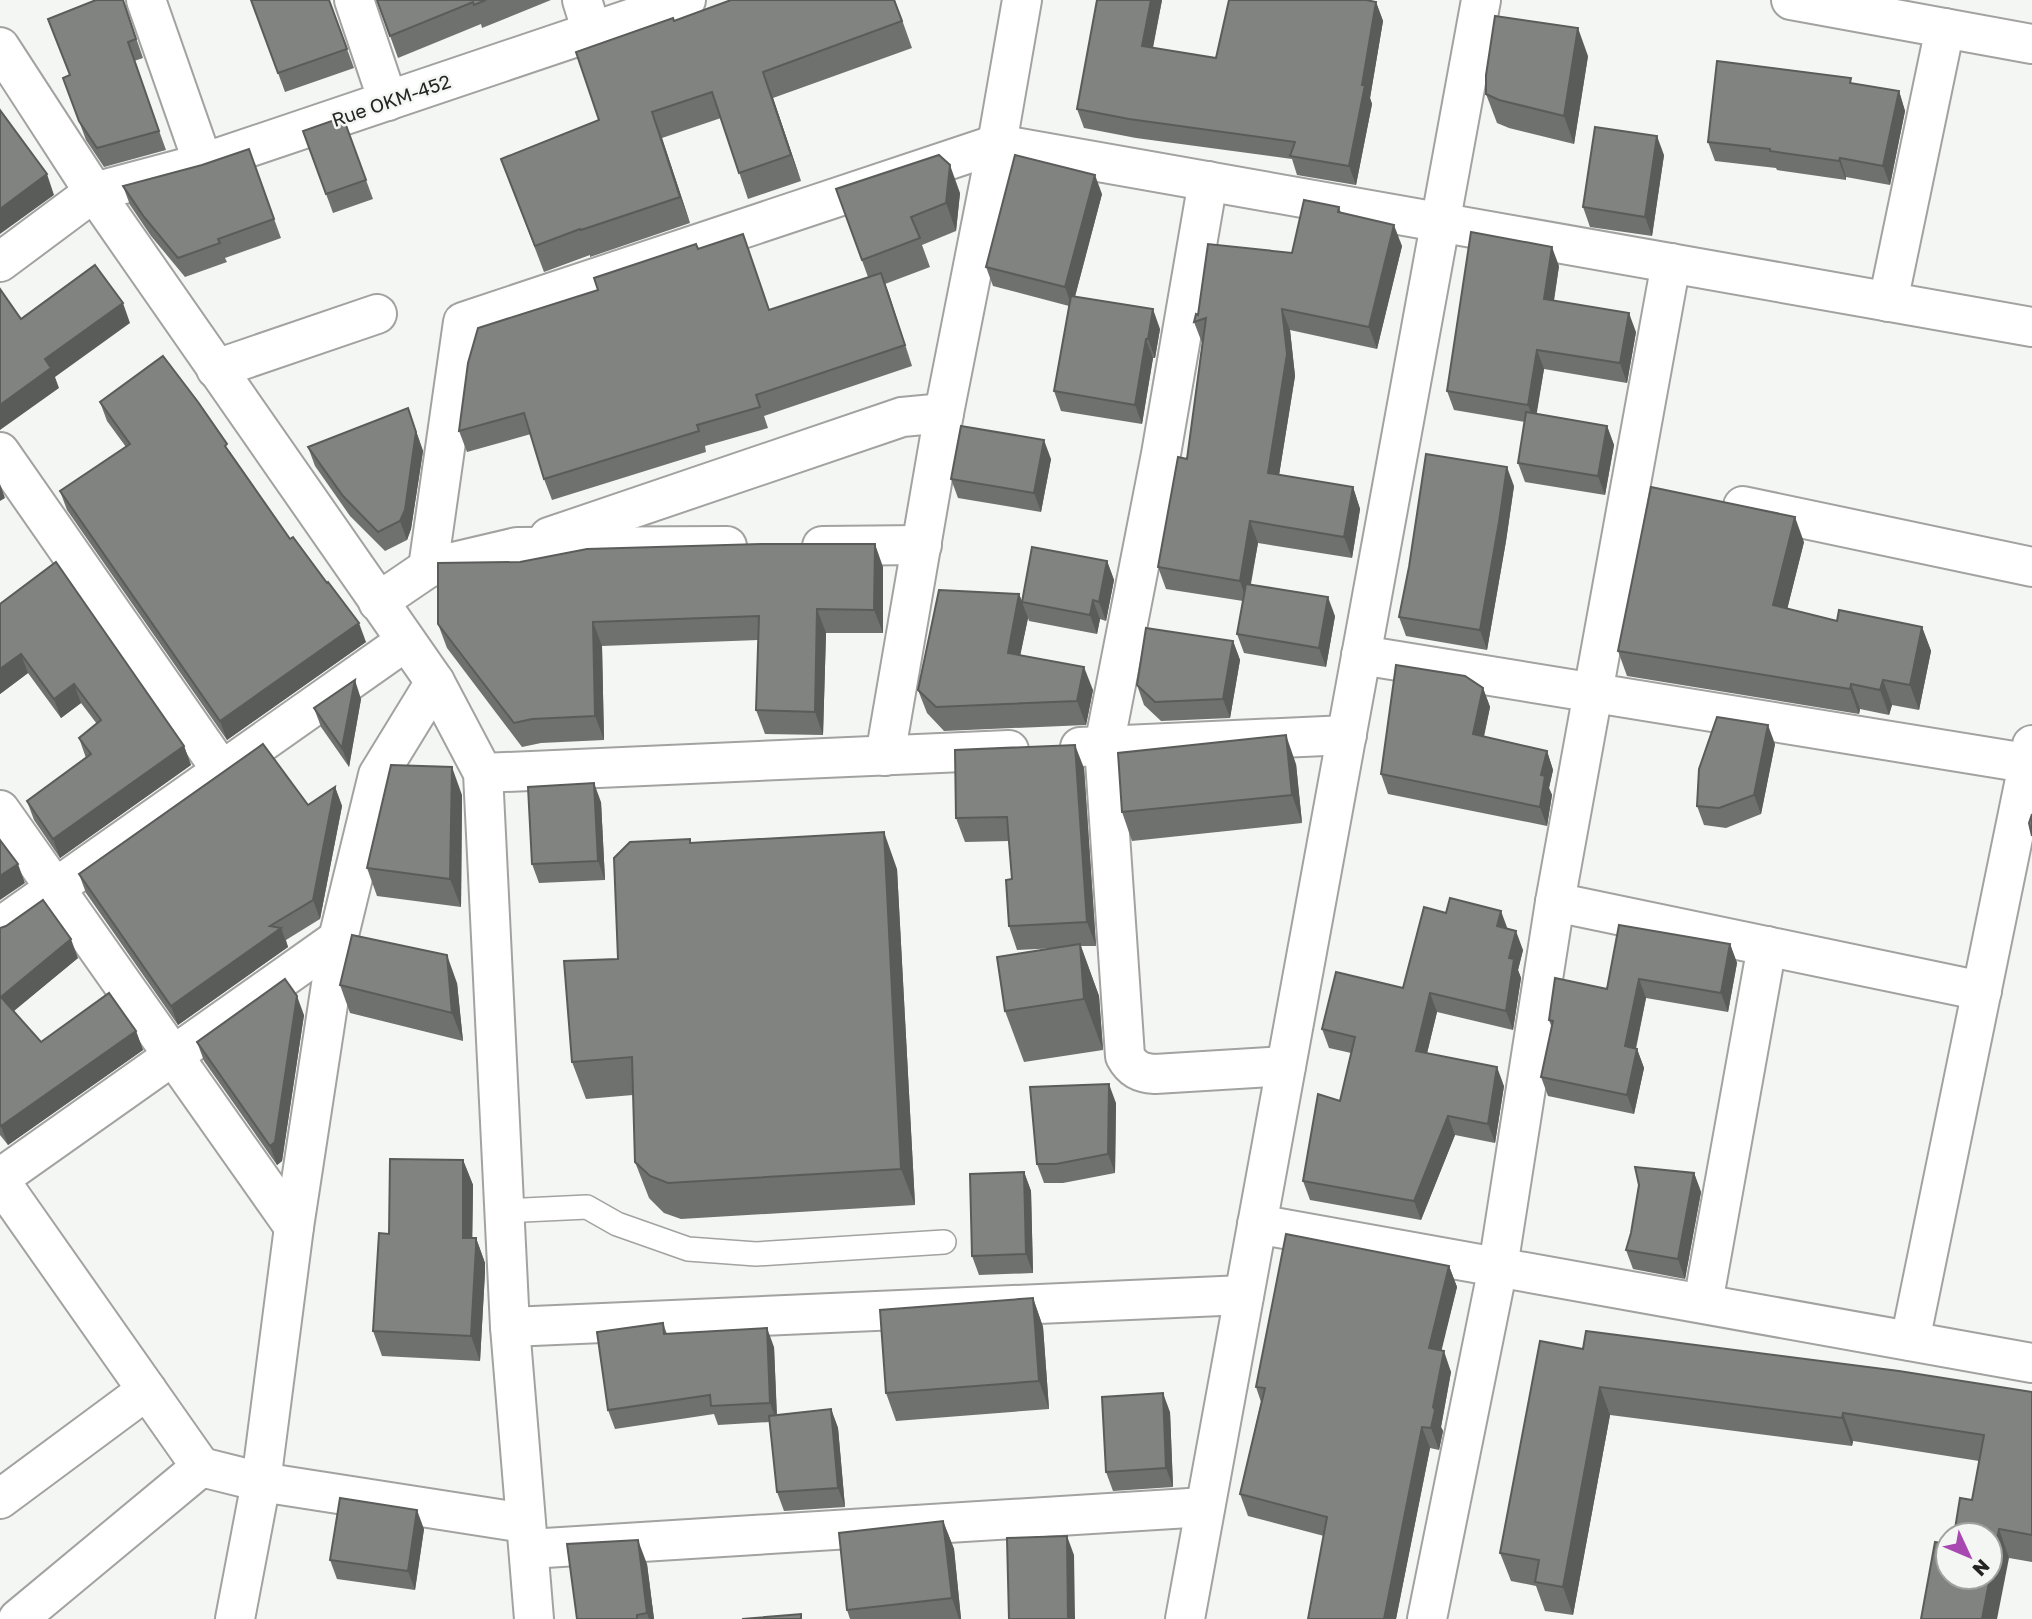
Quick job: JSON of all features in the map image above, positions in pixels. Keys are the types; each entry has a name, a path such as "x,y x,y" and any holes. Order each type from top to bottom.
{"street":[{"path":"146,0 203,163"},
{"path":"354,0 388,101"},
{"name":"Rue OKM-452","path":"94,192 203,163 388,101 587,16 686,0"},
{"path":"885,756 944,413 997,144 1022,0"},
{"path":"1185,1619 1481,0"},
{"path":"1805,1 2032,44"},
{"path":"1888,302 1945,28"},
{"path":"0,47 94,192 435,682 483,774 510,1327 534,1619"},
{"path":"428,568 463,322 997,144 2032,327"},
{"path":"1208,181 1161,454 1104,746 1125,1056 1130,1066 1143,1073 1155,1074 1286,1066"},
{"path":"0,262 94,192"},
{"path":"1427,1619 1497,1267 1555,902 1671,263"},
{"path":"216,369 377,314"},
{"path":"378,601 428,568 517,547 902,417 944,413"},
{"path":"0,452 222,771"},
{"path":"1630,483 1671,491"},
{"path":"1711,499 2032,567"},
{"path":"517,547 922,545"},
{"path":"0,927 406,641"},
{"path":"1362,655 2031,758 1910,1341"},
{"path":"235,1619 261,1482 294,1227 338,939 378,775 435,682"},
{"path":"483,774 1347,735"},
{"path":"0,810 294,1227"},
{"path":"1555,902 1982,990"},
{"path":"338,939 0,1180 201,1467 261,1482 527,1536 1205,1507"},
{"path":"1703,1303 1767,946"},
{"path":"1257,1224 2032,1363"},
{"path":"510,1327 1244,1294"},
{"path":"0,1499 147,1390"},
{"path":"18,1619 201,1467"}],"lane":[{"path":"505,1211 587,1207 617,1224 688,1249 757,1254 944,1242"}],"building":[{"path":"96,0 123,0 136,39 128,42 159,131 97,148 79,121 63,78 70,75 48,19"},
{"path":"251,0 329,0 347,49 278,73"},
{"path":"377,0 486,0 474,5 473,2 390,36"},
{"path":"731,0 894,0 902,21 763,72 791,155 739,173 712,92 652,112 680,197 535,246 501,159 599,120 576,52"},
{"path":"1097,0 1151,0 1142,46 1216,58 1229,0 1376,2 1362,85 1365,85 1349,166 1290,156 1295,142 1129,119 1077,109"},
{"path":"1495,16 1578,28 1564,116 1499,100 1486,94 1486,75"},
{"path":"1717,61 1851,78 1850,83 1899,91 1883,166 1708,142"},
{"path":"0,110 47,174 0,209"},
{"path":"343,117 366,180 326,194 303,131"},
{"path":"1595,127 1657,136 1645,217 1583,207"},
{"path":"249,149 274,219 218,239 220,243 178,258 144,217 123,186 202,165"},
{"path":"939,155 950,165 946,203 911,217 920,238 862,260 836,189"},
{"path":"1015,155 1095,175 1065,287 986,267"},
{"path":"1304,200 1339,207 1338,212 1394,225 1369,327 1282,309 1287,354 1268,473 1353,487 1344,537 1250,521 1240,581 1158,567 1178,457 1187,459 1206,318 1194,322 1196,314 1198,315 1208,244 1292,253"},
{"path":"1471,232 1552,247 1544,299 1629,313 1620,363 1537,350 1528,405 1447,391"},
{"path":"743,234 769,310 881,273 905,345 756,395 760,407 697,425 699,431 544,479 524,413 459,431 468,363 478,328 598,290 594,278 696,244 698,249"},
{"path":"95,265 123,303 45,359 51,368 0,405 0,289 21,319"},
{"path":"1071,296 1153,309 1135,405 1054,391"},
{"path":"163,356 198,402 227,444 225,446 290,539 293,537 359,623 220,721 60,491 130,444 100,402"},
{"path":"408,408 416,432 405,510 400,521 378,532 343,496 308,447"},
{"path":"1526,412 1607,426 1598,476 1518,463"},
{"path":"961,426 1044,440 1034,493 951,479"},
{"path":"1426,454 1507,467 1480,630 1399,617"},
{"path":"1651,487 1795,517 1773,605 1837,621 1839,610 1922,627 1910,685 1883,680 1880,690 1851,684 1850,689 1618,651"},
{"path":"875,544 874,610 817,609 815,712 756,710 759,616 593,622 595,716 532,719 514,723 438,624 438,563 520,562 587,549"},
{"path":"1032,547 1107,561 1099,602 1093,600 1090,615 1022,602"},
{"path":"56,562 184,746 53,839 27,801 91,754 79,738 101,720 74,684 54,699 21,654 0,669 0,604"},
{"path":"1246,584 1328,597 1319,648 1237,634"},
{"path":"939,590 1019,594 1008,653 1084,667 1077,701 936,707 918,690"},
{"path":"1146,628 1233,641 1223,699 1155,702 1137,685"},
{"path":"1396,665 1465,676 1483,688 1473,734 1547,751 1541,775 1545,776 1540,807 1381,774"},
{"path":"355,680 342,748 314,708"},
{"path":"1717,717 1768,725 1754,795 1719,808 1697,806 1699,769"},
{"path":"1286,735 1292,795 1122,812 1118,753"},
{"path":"263,744 308,805 335,787 313,900 270,926 281,928 171,1006 79,874"},
{"path":"1075,745 1087,922 1009,926 1006,880 1012,879 1007,817 956,818 955,750"},
{"path":"391,765 452,767 450,879 367,868"},
{"path":"594,783 598,861 532,864 528,787"},
{"path":"2032,814 2032,836 2029,823"},
{"path":"884,832 901,1169 668,1183 650,1176 635,1162 632,1057 572,1062 564,961 618,959 614,858 630,842 690,839 690,843"},
{"path":"0,840 18,864 0,876"},
{"path":"1450,898 1501,911 1497,926 1516,931 1509,958 1514,959 1506,1011 1430,993 1416,1051 1497,1067 1488,1124 1448,1116 1414,1201 1303,1181 1318,1094 1340,1101 1355,1037 1322,1029 1336,972 1403,988 1424,907 1446,913"},
{"path":"43,900 71,939 1,997 41,1042 109,993 136,1031 1,1126 0,928"},
{"path":"1619,925 1730,944 1721,993 1639,979 1625,1046 1637,1049 1627,1095 1541,1077 1553,1021 1549,1020 1555,978 1607,989"},
{"path":"352,935 447,955 452,1013 340,985"},
{"path":"1080,944 1084,999 1005,1011 997,957"},
{"path":"285,979 297,996 275,1142 270,1146 197,1042"},
{"path":"1109,1084 1108,1154 1056,1164 1037,1164 1030,1087"},
{"path":"390,1159 463,1160 463,1238 476,1238 471,1336 373,1331 379,1233 389,1234"},
{"path":"1635,1167 1694,1173 1678,1259 1626,1250 1639,1185"},
{"path":"1024,1172 1026,1254 972,1256 970,1174"},
{"path":"1286,1234 1449,1266 1429,1348 1444,1351 1433,1407 1435,1410 1431,1428 1422,1427 1384,1619 1308,1619 1327,1517 1240,1494 1265,1388 1256,1387"},
{"path":"1033,1298 1039,1381 886,1393 880,1310"},
{"path":"663,1323 664,1334 767,1328 770,1403 711,1406 710,1395 608,1410 597,1332"},
{"path":"1586,1331 1899,1371 2032,1392 2032,1535 2004,1530 2004,1521 1956,1521 1960,1498 1972,1500 1984,1435 1843,1413 1842,1418 1600,1387 1563,1587 1535,1582 1539,1560 1500,1553 1540,1341 1583,1349"},
{"path":"1163,1393 1166,1468 1106,1472 1102,1397"},
{"path":"831,1409 838,1488 777,1492 769,1416"},
{"path":"340,1498 417,1510 408,1571 330,1560"},
{"path":"943,1521 952,1598 847,1610 839,1533"},
{"path":"1067,1536 1068,1619 1009,1619 1007,1538"},
{"path":"638,1540 647,1613 637,1615 637,1619 577,1619 567,1544"},
{"path":"1934,1548 1934,1591 1987,1591 1982,1619 1921,1619"},
{"path":"801,1614 801,1619 742,1619"}]}
